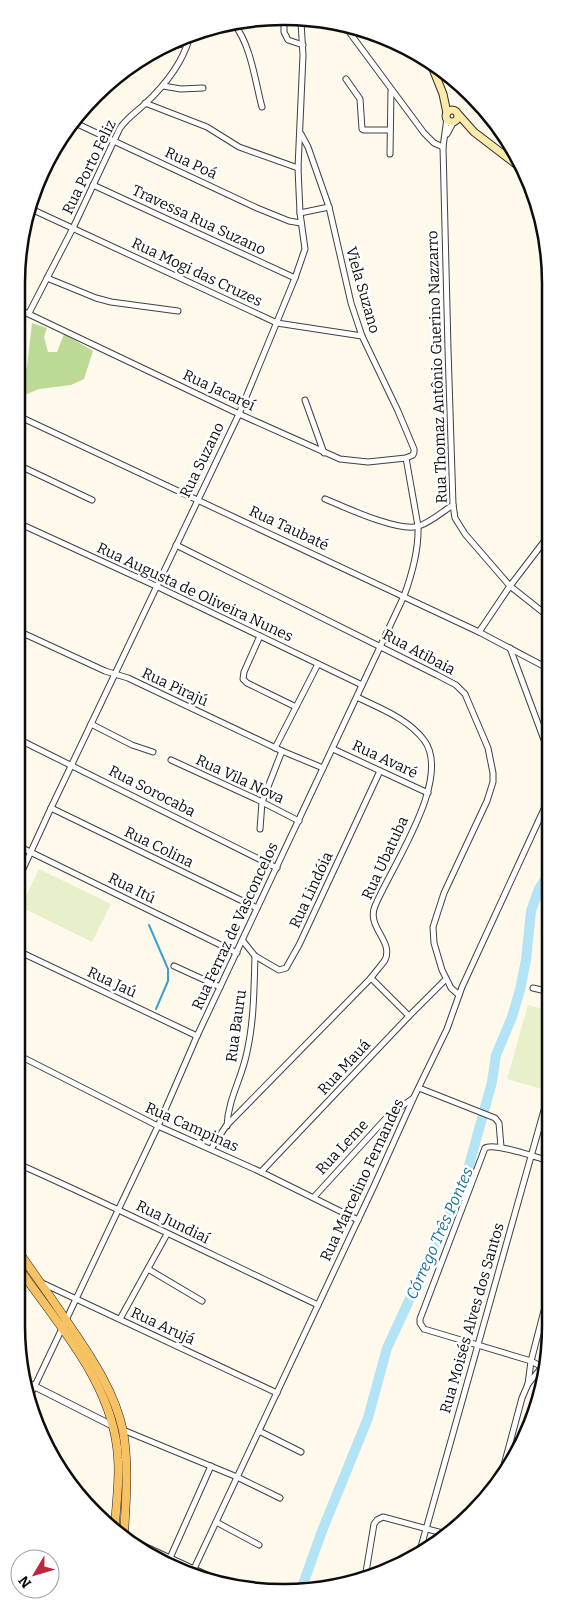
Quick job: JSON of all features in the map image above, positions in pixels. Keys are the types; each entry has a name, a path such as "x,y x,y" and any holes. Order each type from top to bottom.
{"main road":[{"path":"435,74 455,117"},
{"path":"443,94 447,115"},
{"path":"447,115 450,110 455,117 510,159"},
{"path":"25,1261 103,1379 114,1404 122,1430 126,1463 124,1529"},
{"path":"25,1279 92,1374 103,1396 113,1426 118,1458 115,1522"}],"street":[{"path":"284,25 284,32 288,40 303,44"},
{"name":"Rua Suzano","path":"25,865 239,414 295,278 305,248 300,214 298,168 301,134 303,44 301,26"},
{"path":"238,29 248,51 262,107"},
{"path":"351,34 428,139 443,147"},
{"name":"Rua Porto Feliz","path":"29,313 125,121 145,104 169,79 186,44"},
{"path":"346,79 360,100 362,129 390,130"},
{"path":"163,86 181,89 203,88"},
{"path":"390,154 391,90"},
{"path":"145,104 207,126 239,146 298,168"},
{"name":"Rua Thomaz Antônio Guerino Nazzarro","path":"447,115 443,147 454,518 510,586 542,611"},
{"name":"Rua Thomaz Antônio Guerino Nazzarro","path":"445,137 455,117"},
{"name":"Rua Poá","path":"79,125 258,208 289,221 301,223"},
{"name":"Viela Suzano","path":"301,134 308,147 329,208 351,303 362,336 414,449 414,454 406,458"},
{"name":"Travessa Rua Suzano","path":"92,185 295,278"},
{"path":"300,214 329,208"},
{"name":"Rua Mogi das Cruzes","path":"36,211 277,322 362,336"},
{"path":"47,278 96,298 111,302 178,311"},
{"name":"Rua Jacareí","path":"25,311 324,453 340,459 368,462 406,458"},
{"path":"305,400 324,453"},
{"name":"Rua Taubaté","path":"25,419 404,596 510,647 542,665"},
{"name":"Rua Ferraz de Vasconcelos","path":"33,1389 404,596 415,556 418,526 406,458"},
{"path":"25,468 92,500"},
{"path":"325,499 378,520 409,527 418,526 453,505"},
{"name":"Rua Augusta de Oliveira Nunes","path":"25,526 156,586 362,685"},
{"path":"479,632 510,586 542,544"},
{"name":"Rua Atibaia","path":"176,545 381,646 456,685 465,694 488,748 493,782 487,801 444,893 433,927 434,944 446,979 451,988 459,995"},
{"name":"Rua Pirajú","path":"25,634 105,671 128,678 282,751 323,768"},
{"path":"260,636 244,672 243,679 247,683 296,707"},
{"path":"510,647 542,734"},
{"path":"276,748 318,664"},
{"name":"Rua Ubatuba","path":"211,1149 226,1126 371,978 385,959 387,951 385,943 374,923 374,907 394,870 425,802 432,772 426,742 410,725 395,715 357,697"},
{"path":"91,724 132,745 153,752"},
{"name":"Rua Sorocaba","path":"25,742 277,868"},
{"name":"Rua Avaré","path":"333,749 428,792"},
{"path":"260,829 262,802 282,751"},
{"name":"Rua Vila Nova","path":"171,760 262,802 298,821"},
{"name":"Rua Lindóia","path":"243,941 255,956 279,970 286,968 299,946 380,771"},
{"name":"Rua Colina","path":"51,808 257,908"},
{"name":"Rua Marcelino Fernandes","path":"195,1568 447,1029 459,995 542,813"},
{"name":"Rua Itú","path":"25,849 238,953"},
{"name":"Rua Jaú","path":"25,954 197,1036"},
{"name":"Rua Bauru","path":"226,1126 229,1106 244,1068 248,1050 253,1013 255,956"},
{"path":"174,966 220,987"},
{"path":"371,978 409,1016"},
{"name":"Rua Mauá","path":"261,1172 446,979"},
{"path":"533,988 542,990"},
{"name":"Rua Campinas","path":"25,1059 158,1126 261,1172 358,1220"},
{"path":"419,1088 466,1108 496,1118 499,1123 501,1147"},
{"name":"Rua Leme","path":"314,1197 388,1116 414,1097"},
{"name":"Rua Moisés Alves dos Santos","path":"422,1543 542,1116"},
{"path":"539,1365 424,1329 421,1326 420,1319 485,1148 490,1146 501,1147 542,1159"},
{"name":"Rua Jundiaí","path":"25,1167 118,1208 167,1234 318,1305"},
{"path":"120,1320 167,1234"},
{"path":"148,1269 202,1301"},
{"name":"Rua Arujá","path":"40,1282 277,1393"},
{"path":"506,1456 522,1398 528,1384 531,1361 542,1319"},
{"path":"528,1384 537,1374"},
{"path":"32,1385 113,1426"},
{"path":"122,1430 211,1466 280,1498"},
{"path":"259,1431 301,1452"},
{"path":"170,1558 211,1466"},
{"path":"366,1570 377,1520 383,1518 439,1532"},
{"path":"216,1522 259,1545"}],"green space":[{"path":"32,323 47,328 44,337 48,352 57,352 64,334 93,351 84,379 71,385 39,389 25,393 25,372"},
{"path":"39,869 111,904 92,942 25,909 25,899"},
{"path":"528,1005 542,1009 542,1089 507,1079"}],"waterway":[{"name":"Córrego Três Pontes","path":"304,1583 322,1531 368,1418 387,1348 465,1180 492,1082 496,1055 512,1017 520,990 526,960 531,911 542,884"},
{"path":"149,925 168,969 168,981 156,1009"}]}
